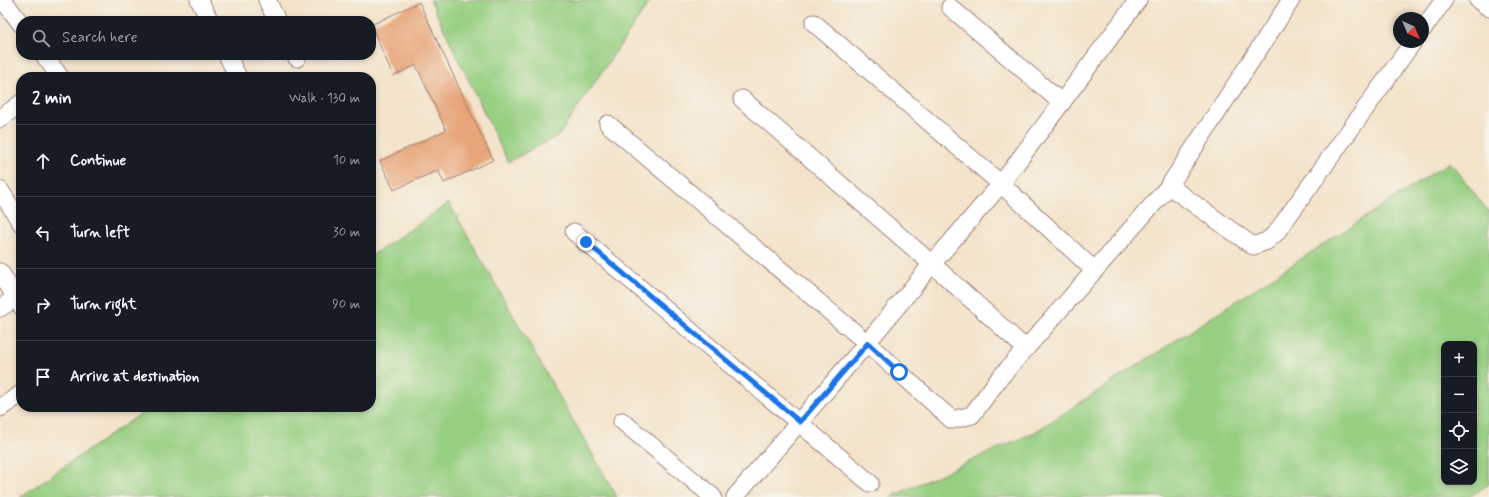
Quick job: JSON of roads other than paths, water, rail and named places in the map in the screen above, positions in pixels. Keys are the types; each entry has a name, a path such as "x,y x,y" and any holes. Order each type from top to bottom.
{"street":[{"path":"3,0 16,17"},
{"path":"199,0 207,16"},
{"path":"267,0 275,16"},
{"path":"735,497 868,343 932,264 1001,184 1138,0"},
{"path":"608,124 868,343 952,420 972,415 998,380 1169,186 1291,0"},
{"path":"1429,21 1444,0"},
{"path":"1478,0 1489,8"},
{"path":"950,7 1062,104"},
{"path":"814,23 1001,184 1094,270"},
{"path":"1169,186 1253,246 1267,241 1276,233 1409,48"},
{"path":"47,60 55,72"},
{"path":"230,60 236,72"},
{"path":"742,99 932,264 1026,349"},
{"path":"0,119 16,107"},
{"path":"0,190 16,215"},
{"path":"574,232 800,422 870,483"},
{"path":"0,272 16,299"},
{"path":"0,308 16,303"},
{"path":"0,408 16,397"},
{"path":"622,421 712,497"}]}
